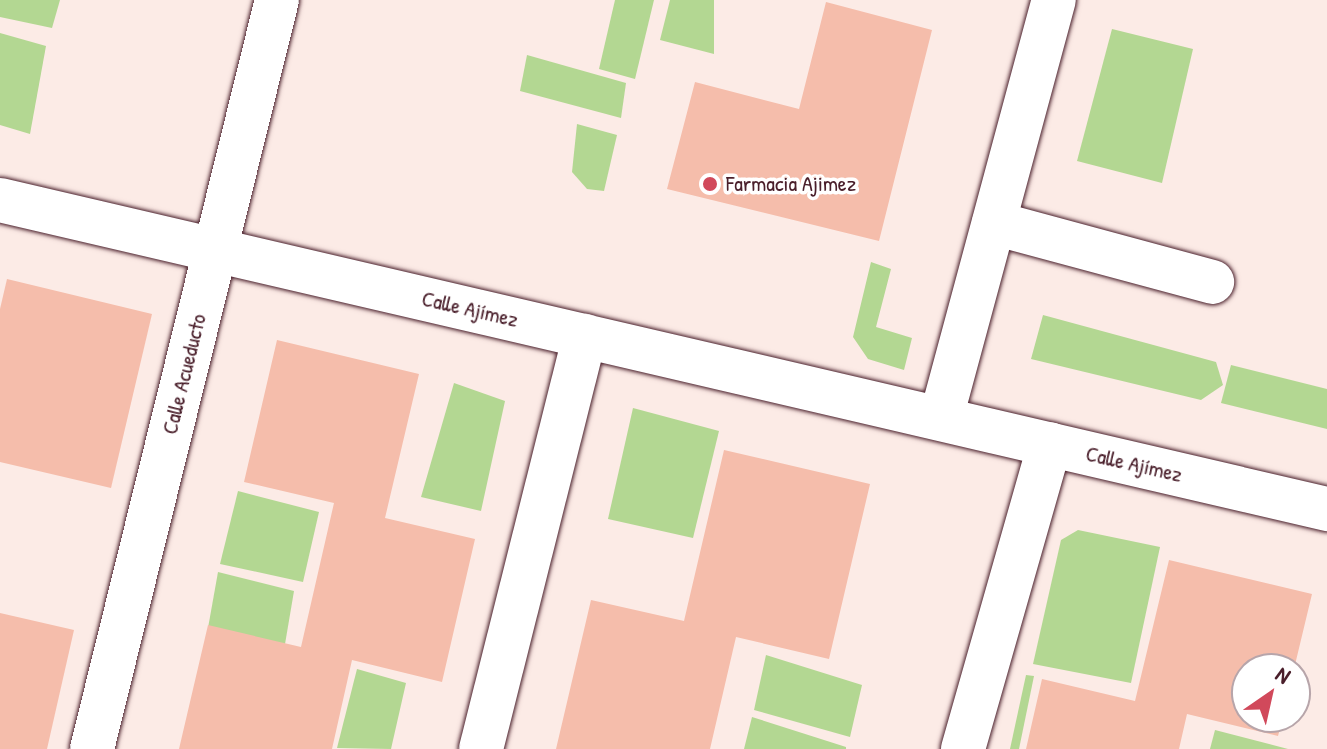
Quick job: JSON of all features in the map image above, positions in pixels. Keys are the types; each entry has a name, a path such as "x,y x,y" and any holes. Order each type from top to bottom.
{"street":[{"name":"Calle Acueducto","path":"92,749 277,0"},
{"path":"941,418 1054,0"},
{"name":"Calle Ajímez","path":"0,200 1327,509"},
{"path":"994,223 1212,282"},
{"path":"481,749 585,336"},
{"path":"963,749 1050,444"}],"green space":[{"path":"0,0 60,0 52,28 0,17"},
{"path":"615,0 654,0 635,79 599,69"},
{"path":"670,0 714,0 714,54 660,40"},
{"path":"1112,29 1193,49 1162,183 1077,161"},
{"path":"0,33 46,46 30,134 0,125"},
{"path":"527,55 626,83 621,118 520,91"},
{"path":"577,124 617,135 604,191 587,189 572,172"},
{"path":"871,262 891,269 876,327 912,338 904,370 868,359 853,337"},
{"path":"1043,315 1216,362 1223,385 1201,400 1031,359"},
{"path":"1231,365 1327,389 1327,429 1221,403"},
{"path":"454,383 505,401 481,511 421,497"},
{"path":"633,408 719,431 693,538 608,519"},
{"path":"238,491 319,512 303,582 220,564"},
{"path":"1078,530 1160,547 1131,683 1033,664 1061,540"},
{"path":"218,572 294,591 284,650 208,628"},
{"path":"766,655 862,685 850,737 754,710"},
{"path":"357,669 406,683 391,749 337,748"},
{"path":"1026,675 1034,676 1019,749 1010,749"},
{"path":"752,717 846,747 846,749 744,749"},
{"path":"1215,730 1288,749 1210,749"}],"building":[{"path":"826,2 932,30 879,241 667,189 695,82 799,109"},
{"path":"7,279 152,314 111,488 0,462 0,309"},
{"path":"277,340 419,374 385,518 475,539 442,682 352,660 332,749 179,749 208,625 301,647 334,503 244,482"},
{"path":"724,450 870,484 829,659 736,637 710,749 556,749 591,600 684,621"},
{"path":"1169,560 1312,594 1298,653 1231,653 1231,725 1187,714 1179,749 1026,749 1042,679 1135,701"},
{"path":"0,613 74,630 47,749 0,749"}],"place":[{"name":"Farmacia Ajimez","path":"710,184"}]}
